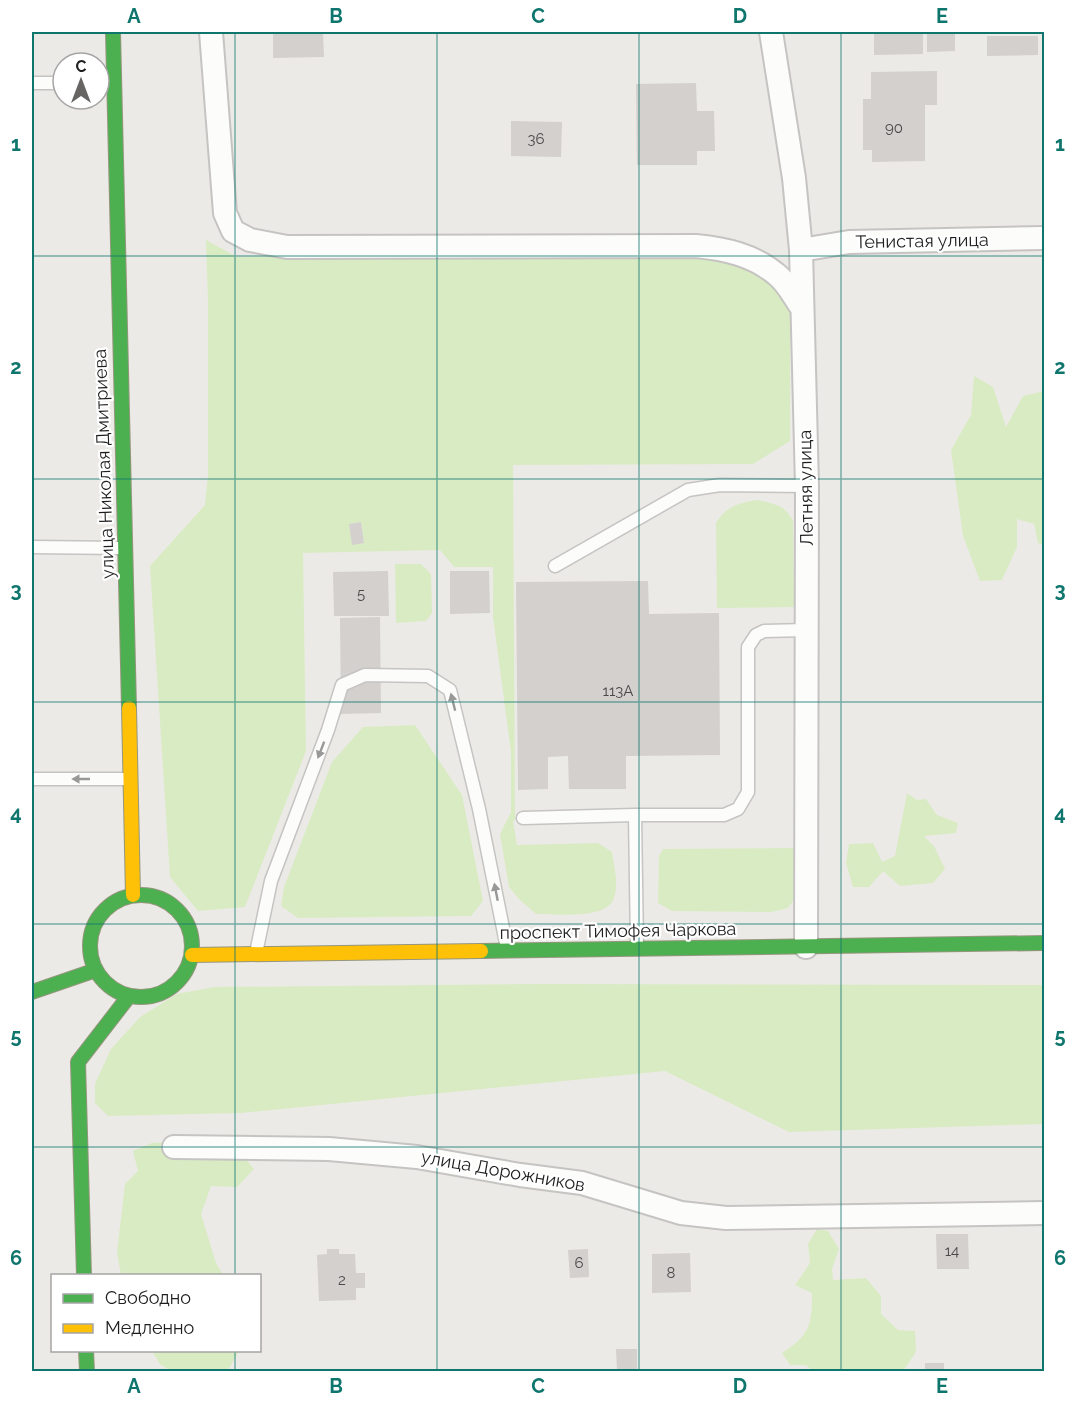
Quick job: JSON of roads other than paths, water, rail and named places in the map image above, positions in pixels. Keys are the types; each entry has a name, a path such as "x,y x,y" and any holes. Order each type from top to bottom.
{"main road":[{"name":"улица Николая Дмитриева","path":"113,32 133,895"},
{"path":"133,895 157,897 178,909 191,931 192,955 185,973 170,988 151,996 129,996 110,986 96,970 90,955 90,939 95,923 104,909 117,900 133,895"},
{"name":"проспект Тимофея Чаркова","path":"192,955 1044,944"},
{"path":"32,992 96,970"},
{"path":"84,1274 78,1062 129,996"},
{"path":"86,1352 87,1371"}],"street":[{"path":"211,32 225,213 233,231 250,240 287,247 696,246 727,249 752,259 778,275 802,308"},
{"name":"Летняя улица","path":"771,32 794,178 801,250 807,486 806,947"},
{"name":"Тенистая улица","path":"801,250 849,242 1044,238"},
{"name":"улица Дорожников","path":"174,1147 329,1149 417,1157 582,1183 681,1213 726,1218 1044,1213"}],"lane":[{"path":"32,83 51,83"},
{"path":"555,566 688,490 720,485 807,486"},
{"path":"32,547 125,548"},
{"path":"523,818 724,815 738,809 748,792 748,647 756,635 764,631 807,630"},
{"path":"255,955 271,881 328,730 342,685 364,675 428,676 450,690 479,809 508,950"},
{"path":"32,778 131,779"},
{"path":"635,815 637,949"}]}
